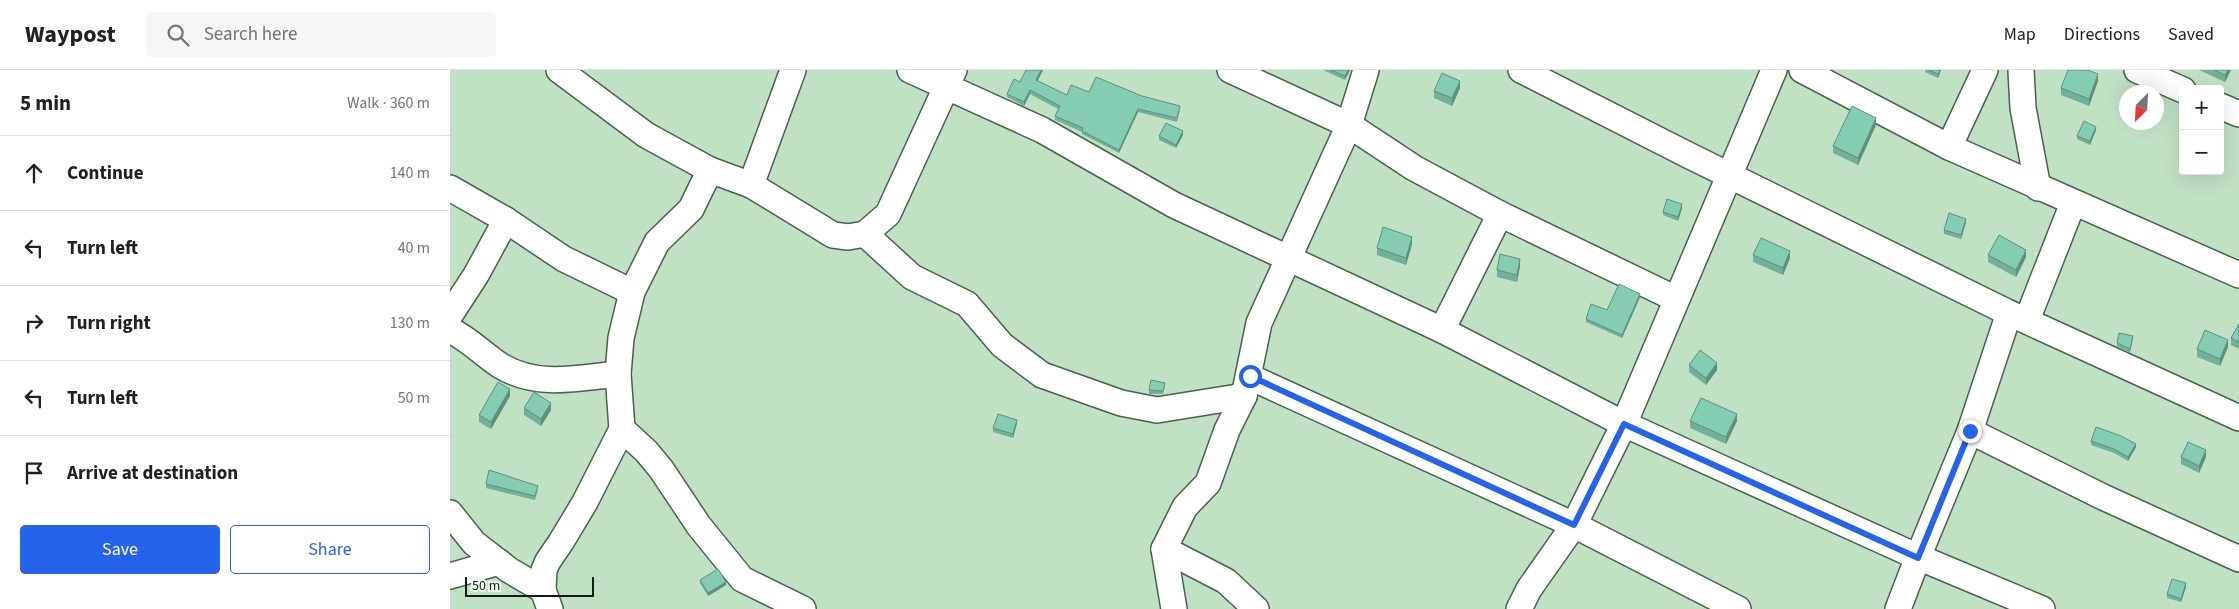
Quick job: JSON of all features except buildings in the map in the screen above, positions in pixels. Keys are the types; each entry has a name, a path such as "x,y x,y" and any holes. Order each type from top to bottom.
{"street":[{"path":"559,70 646,135 710,170 751,185 833,235 848,237 865,234 888,214 951,78"},
{"path":"751,185 793,70"},
{"path":"910,70 951,78 1174,205 1442,330 1624,424 1918,558 2042,609"},
{"path":"1230,70 1349,125 1414,168 1500,214 1676,299"},
{"path":"1174,609 1164,549 1185,507 1208,483 1247,386 1259,323 1349,125 1366,70"},
{"path":"1521,70 1730,176 2018,316 2239,418"},
{"path":"1519,609 1529,589 1574,525 1624,424 1774,70"},
{"path":"1802,70 1949,147 2038,188 2239,275"},
{"path":"1949,147 1985,70"},
{"path":"2022,70 2024,108 2038,188"},
{"path":"2137,70 2179,88"},
{"path":"2224,108 2239,114"},
{"path":"546,600 548,561 585,502 622,429 618,374 621,338 632,292 657,242 691,209 710,170"},
{"path":"450,188 506,220 564,259 632,292"},
{"path":"1898,609 2018,316 2073,203"},
{"path":"1442,330 1500,214"},
{"path":"450,314 476,275 506,220"},
{"path":"865,234 912,277 967,304 1002,345 1042,375 1120,403 1158,410 1247,386 1574,525 1738,609"},
{"path":"450,330 502,366 537,380 555,381 618,374"},
{"path":"622,429 646,451 661,469 699,526 742,579 804,609"},
{"path":"1970,431 2094,493 2239,559"},
{"path":"450,513 474,543 546,600"},
{"path":"1164,549 1226,580 1256,609"},
{"path":"450,576 498,562"}],"route":[{"path":"1250,376 1574,525 1624,424 1918,558 1970,431"}]}
